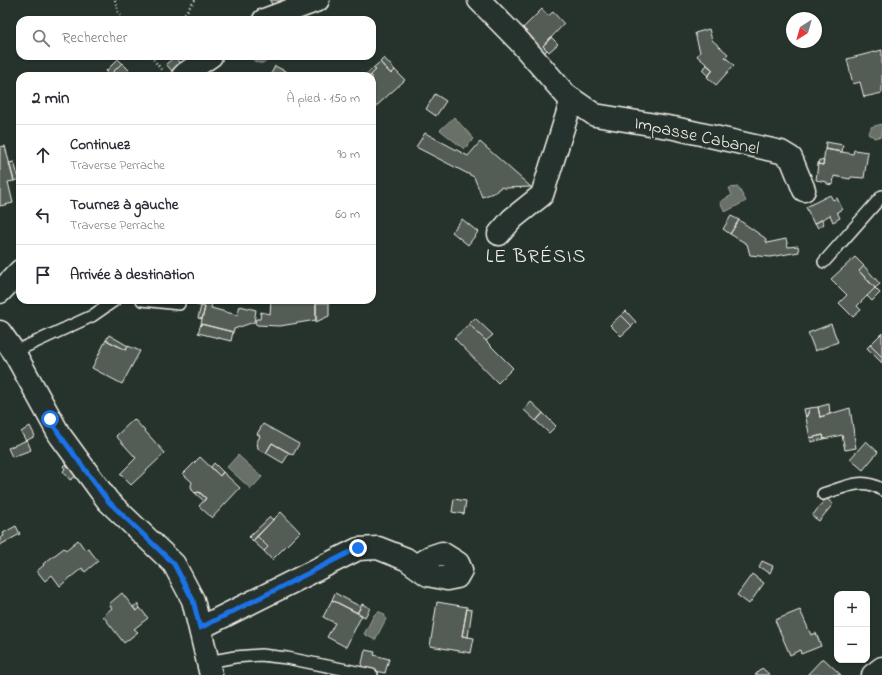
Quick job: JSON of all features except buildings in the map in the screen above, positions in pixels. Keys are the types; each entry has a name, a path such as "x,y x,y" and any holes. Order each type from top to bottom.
{"street":[{"path":"275,16 318,0"},
{"name":"Impasse Cabanel","path":"479,0 519,41 566,94 595,115 674,128 781,152 791,158 804,190"},
{"path":"186,72 205,60"},
{"path":"499,234 512,219 542,195 572,99"},
{"path":"0,292 16,275"},
{"path":"0,332 14,352 59,434 108,501 174,564 193,600 210,668"},
{"path":"200,628 358,548 378,548 406,559 416,566"},
{"path":"873,675 882,668"}],"lane":[{"path":"824,262 882,196"},
{"path":"14,352 92,316 109,304"},
{"path":"823,494 864,483 875,485 882,490"},
{"path":"210,668 235,657 261,655 287,658 372,675"}],"path":[{"path":"115,0 118,12 121,16"},
{"path":"183,16 195,0"},
{"path":"158,60 176,72"}],"shaded area":[{"path":"254,60 268,60 263,63 258,63"},
{"path":"454,117 474,139 464,149 440,130"},
{"path":"882,124 882,136 874,138 873,136 869,135 868,133 871,127"},
{"path":"738,187 746,201 725,212 720,202 732,195 729,188"},
{"path":"238,455 262,477 251,489 227,467"},
{"path":"377,612 384,614 386,619 375,640 364,634 374,615"}],"district":[{"name":"LE BRÉSIS","path":"536,255"}],"route":[{"path":"50,419 59,434 108,501 174,564 193,600 200,628 358,548"}]}
